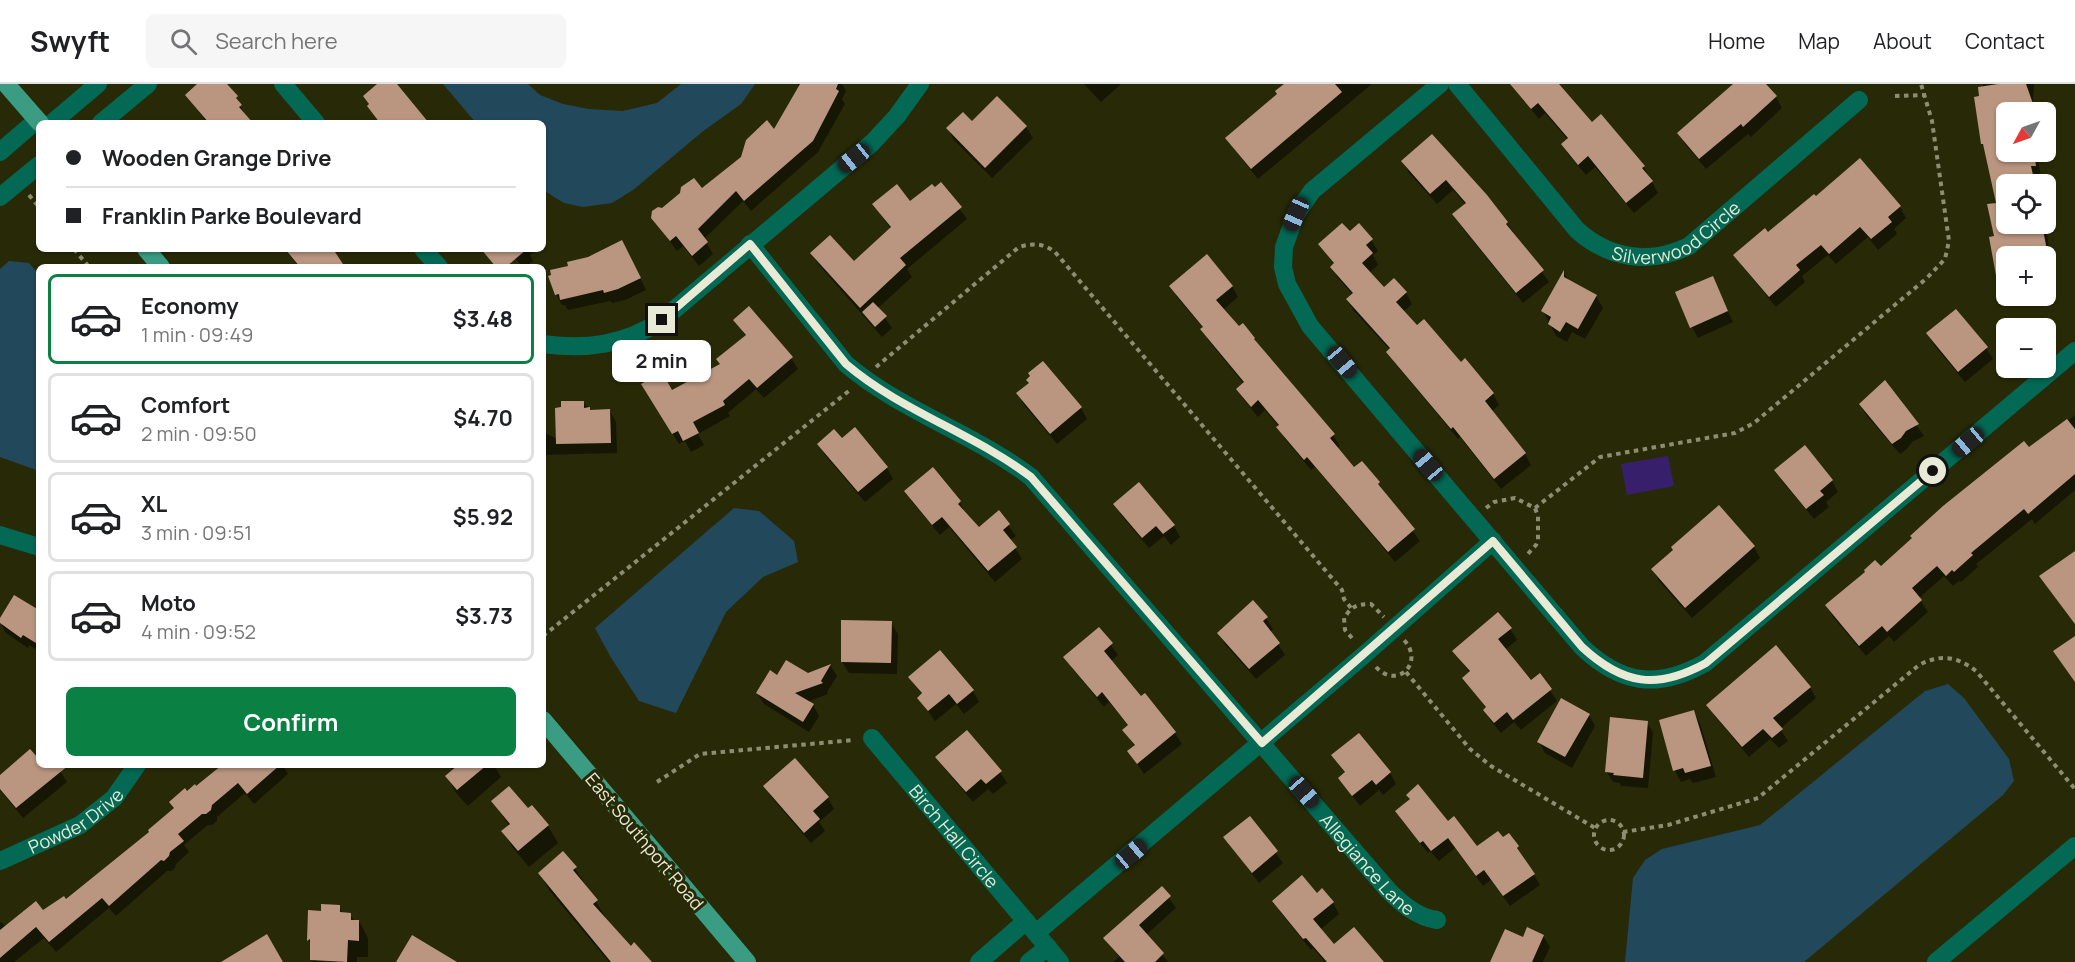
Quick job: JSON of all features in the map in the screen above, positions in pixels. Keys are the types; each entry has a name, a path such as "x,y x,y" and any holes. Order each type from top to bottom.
{"main road":[{"path":"6,84 41,120"},
{"path":"148,252 158,264"},
{"name":"East Southport Road","path":"546,724 747,962"}],"street":[{"path":"46,120 98,84"},
{"path":"105,120 148,84"},
{"path":"283,84 313,120"},
{"path":"549,345 600,346 627,339 668,315 872,143 897,116 920,84"},
{"path":"1440,84 1304,199 1284,247 1283,267 1287,284 1310,326 1582,647 1596,661 1615,672 1642,679 1678,676 1706,663 2075,351"},
{"name":"Silverwood Circle","path":"1457,84 1577,230 1602,247 1622,255 1641,258 1673,253 1689,246 1859,100"},
{"path":"0,152 36,127"},
{"path":"0,197 36,167"},
{"name":"Allegiance Lane","path":"750,244 846,364 856,373 900,402 1012,463 1031,477 1388,890 1406,907 1437,921"},
{"path":"426,252 436,264"},
{"path":"0,535 36,546"},
{"path":"979,962 1037,934 1262,743 1493,541"},
{"name":"Birch Hall Circle","path":"872,738 1060,962"},
{"name":"Powder Drive","path":"0,861 80,825 114,798 135,768"},
{"path":"1936,962 2075,846"},
{"path":"1029,962 1037,934"}],"path":[{"path":"1535,508 1600,457 1735,433 1754,423 1927,278 1945,259 1949,241 1932,121 1922,84"},
{"path":"1895,96 1924,95"},
{"path":"76,252 86,264"},
{"path":"1484,511 1494,502 1515,498 1535,508 1538,516 1538,540 1523,558"},
{"path":"1352,638 1345,630 1344,618 1351,608 1359,604 1371,604 1384,617"},
{"path":"1402,637 1412,657 1406,672"},
{"path":"1623,832 1668,825 1758,798 1919,664 1941,656 1956,659 1976,671 2075,789"},
{"path":"1376,667 1382,674 1391,676 1406,672"},
{"path":"1406,672 1470,749 1491,766 1595,828"},
{"path":"657,782 700,754 872,738"},
{"path":"1612,820 1620,825 1623,832 1621,843 1614,849 1608,850 1599,846 1594,838 1595,828 1602,821 1612,820"}],"shaded area":[{"path":"1668,456 1674,486 1627,495 1621,464"}],"water":[{"path":"443,84 528,84 540,95 563,104 589,109 623,111 657,103 681,84 755,84 741,104 702,132 633,190 612,203 583,207 564,203 546,192 546,120 473,120"},
{"path":"9,261 29,263 36,271 36,470 0,457 0,269"},
{"path":"734,508 759,511 794,541 798,562 763,577 726,612 676,713 639,701 595,628"},
{"path":"1948,684 1964,698 2009,759 2014,781 2003,795 1804,962 1625,962 1633,878 1645,860 1662,849 1760,825 1925,691"}],"building":[{"path":"197,84 227,84 238,96 236,98 242,105 239,107 250,120 206,120 185,95"},
{"path":"377,84 397,84 427,120 378,120 367,106 369,104 363,96"},
{"path":"800,84 838,84 836,89 839,91 813,141 744,201 736,191 698,229 708,242 692,256 676,236 670,241 651,218 652,211 658,207 662,208 680,193 681,187 694,178 702,188 741,157 746,140 767,120 774,129"},
{"path":"1284,84 1335,84 1342,92 1251,169 1225,138 1277,94 1275,91"},
{"path":"1510,84 1559,84 1592,122 1601,114 1645,166 1642,168 1653,181 1626,203 1588,156 1578,165 1561,144 1568,138 1538,103 1531,109"},
{"path":"1733,84 1766,84 1777,96 1743,127 1741,124 1699,159 1677,133"},
{"path":"2026,84 2032,102 1996,102 1996,162 2035,162 2036,166 2031,166 2033,174 1996,174 1996,203 1983,144 1981,144 1974,97 1979,96 1978,87"},
{"path":"997,96 1027,126 985,168 946,128 963,112 972,121"},
{"path":"1432,134 1487,195 1508,222 1506,224 1544,270 1516,293 1452,214 1466,203 1446,180 1430,194 1401,161"},
{"path":"1860,158 1901,206 1888,217 1892,222 1871,239 1860,227 1829,254 1821,245 1796,265 1800,270 1769,297 1733,255 1765,228 1768,232 1814,194 1816,196"},
{"path":"941,182 962,207 900,258 906,265 860,308 810,253 830,235 854,261 891,227 872,204 897,184 910,201 932,184 935,187"},
{"path":"1996,203 1996,234 2044,234 2046,246 1996,246 1996,276 1989,237 1994,236 1987,204"},
{"path":"1342,223 1350,231 1359,223 1373,239 1366,245 1373,253 1362,263 1384,287 1394,278 1407,292 1396,302 1417,325 1424,319 1461,362 1465,358 1494,393 1485,401 1526,453 1494,479 1453,427 1451,429 1386,352 1390,348 1346,299 1353,293 1330,267 1334,263 1318,244"},
{"path":"622,240 641,278 604,293 603,290 560,300 559,294 555,295 548,276 551,275 550,270 568,266 567,262 588,257"},
{"path":"288,252 335,252 343,264 298,264"},
{"path":"484,252 524,252 510,264 494,264"},
{"path":"1207,254 1233,286 1216,300 1239,326 1243,323 1335,434 1330,438 1354,467 1362,461 1415,529 1388,552 1307,457 1304,460 1276,427 1279,425 1258,400 1251,407 1236,389 1244,382 1200,329 1203,327 1169,286"},
{"path":"1564,270 1564,277 1597,295 1578,329 1566,322 1560,332 1548,324 1551,317 1541,311"},
{"path":"1713,276 1728,311 1690,328 1675,292"},
{"path":"873,302 887,316 875,327 862,312"},
{"path":"749,306 793,357 757,388 749,379 723,401 725,405 693,422 699,433 683,441 678,431 672,434 641,384 662,372 672,390 720,364 716,359 746,335 733,320"},
{"path":"1956,309 1988,347 1958,372 1926,333"},
{"path":"1043,361 1082,407 1050,434 1016,393 1029,383 1026,380 1030,376 1028,373"},
{"path":"1885,380 1919,424 1906,431 1892,444 1859,404"},
{"path":"561,401 584,401 584,408 590,407 590,410 610,409 611,443 556,444 555,408 561,407"},
{"path":"2067,419 2075,429 2075,474 2028,514 2024,509 1971,553 1973,555 1954,572 1952,570 1946,576 1937,566 1912,588 1922,600 1887,632 1882,626 1859,646 1825,605 1865,572 1864,570 1875,560 1881,566 1943,506 2024,441 2029,447"},
{"path":"855,427 888,467 858,492 817,444 834,429 842,438"},
{"path":"1805,445 1833,480 1820,491 1824,495 1806,509 1774,470"},
{"path":"933,467 961,501 958,504 979,527 999,510 1010,524 1003,530 1017,547 988,571 942,517 932,525 904,491"},
{"path":"1139,482 1175,525 1163,534 1156,526 1142,538 1113,504"},
{"path":"1719,505 1755,546 1685,608 1651,569 1673,550 1671,547"},
{"path":"2075,551 2075,624 2039,576"},
{"path":"14,595 36,608 36,643 23,635 21,638 0,623 0,618"},
{"path":"1253,600 1268,617 1263,621 1280,643 1249,669 1217,633"},
{"path":"1498,612 1512,628 1498,639 1531,680 1540,673 1552,689 1513,720 1507,712 1494,723 1483,710 1486,707 1462,678 1470,671 1452,651"},
{"path":"841,620 892,621 891,663 841,662"},
{"path":"1099,627 1113,643 1104,651 1141,696 1145,693 1176,732 1137,764 1127,751 1135,745 1122,730 1128,725 1102,692 1097,697 1063,657"},
{"path":"2075,636 2075,682 2053,651"},
{"path":"1776,645 1811,687 1773,718 1783,729 1772,738 1763,729 1742,747 1706,705"},
{"path":"940,650 974,690 957,704 949,694 928,711 917,698 922,693 908,677"},
{"path":"786,660 808,673 831,664 821,681 823,683 795,693 814,704 803,722 756,693 770,670 777,675"},
{"path":"1561,698 1590,714 1565,757 1537,742"},
{"path":"1694,710 1711,766 1685,773 1683,768 1673,771 1659,720"},
{"path":"1610,717 1648,721 1643,778 1605,772"},
{"path":"967,730 1002,771 986,784 981,779 966,792 935,757"},
{"path":"1359,733 1391,772 1376,785 1372,780 1352,796 1338,778 1345,772 1331,755"},
{"path":"30,749 36,756 36,768 65,768 16,808 0,789 0,775"},
{"path":"795,758 829,797 813,811 820,819 804,833 763,786"},
{"path":"218,768 277,768 247,794 238,783 212,805 211,810 202,814 178,834 184,841 170,852 164,861 161,860 109,906 102,898 49,942 36,927 0,958 0,930 36,901 43,910 64,896 66,899 149,832 148,830 174,808 169,802 185,788 187,791 195,784 196,786"},
{"path":"454,768 483,768 457,790 445,776"},
{"path":"1418,784 1448,821 1454,816 1477,846 1498,831 1503,837 1509,833 1535,874 1503,896 1484,870 1476,876 1448,838 1431,851 1423,841 1420,843 1395,811 1410,799 1406,795"},
{"path":"509,786 528,808 532,805 549,825 518,851 501,831 510,824 491,801"},
{"path":"1250,816 1278,851 1252,873 1223,837"},
{"path":"563,851 577,867 573,870 598,900 593,904 631,946 634,942 652,962 611,962 538,873"},
{"path":"1302,875 1317,893 1322,888 1334,902 1313,919 1334,944 1354,927 1384,962 1327,962 1306,938 1303,939 1272,901"},
{"path":"1162,886 1171,896 1139,925 1164,953 1155,962 1125,962 1103,938"},
{"path":"321,904 340,905 340,912 351,913 351,920 359,920 359,941 348,940 347,962 310,960 310,939 307,941 308,910 321,911"},
{"path":"1527,927 1544,935 1532,962 1490,962 1505,929 1523,937"},
{"path":"267,934 283,962 221,962"},
{"path":"412,935 457,962 396,962"}],"route":[{"path":"662,320 750,244 846,364 856,373 900,402 1012,463 1031,477 1262,743 1493,541 1596,661 1627,676 1642,679 1667,679 1689,672 1706,663 1933,471"}]}
